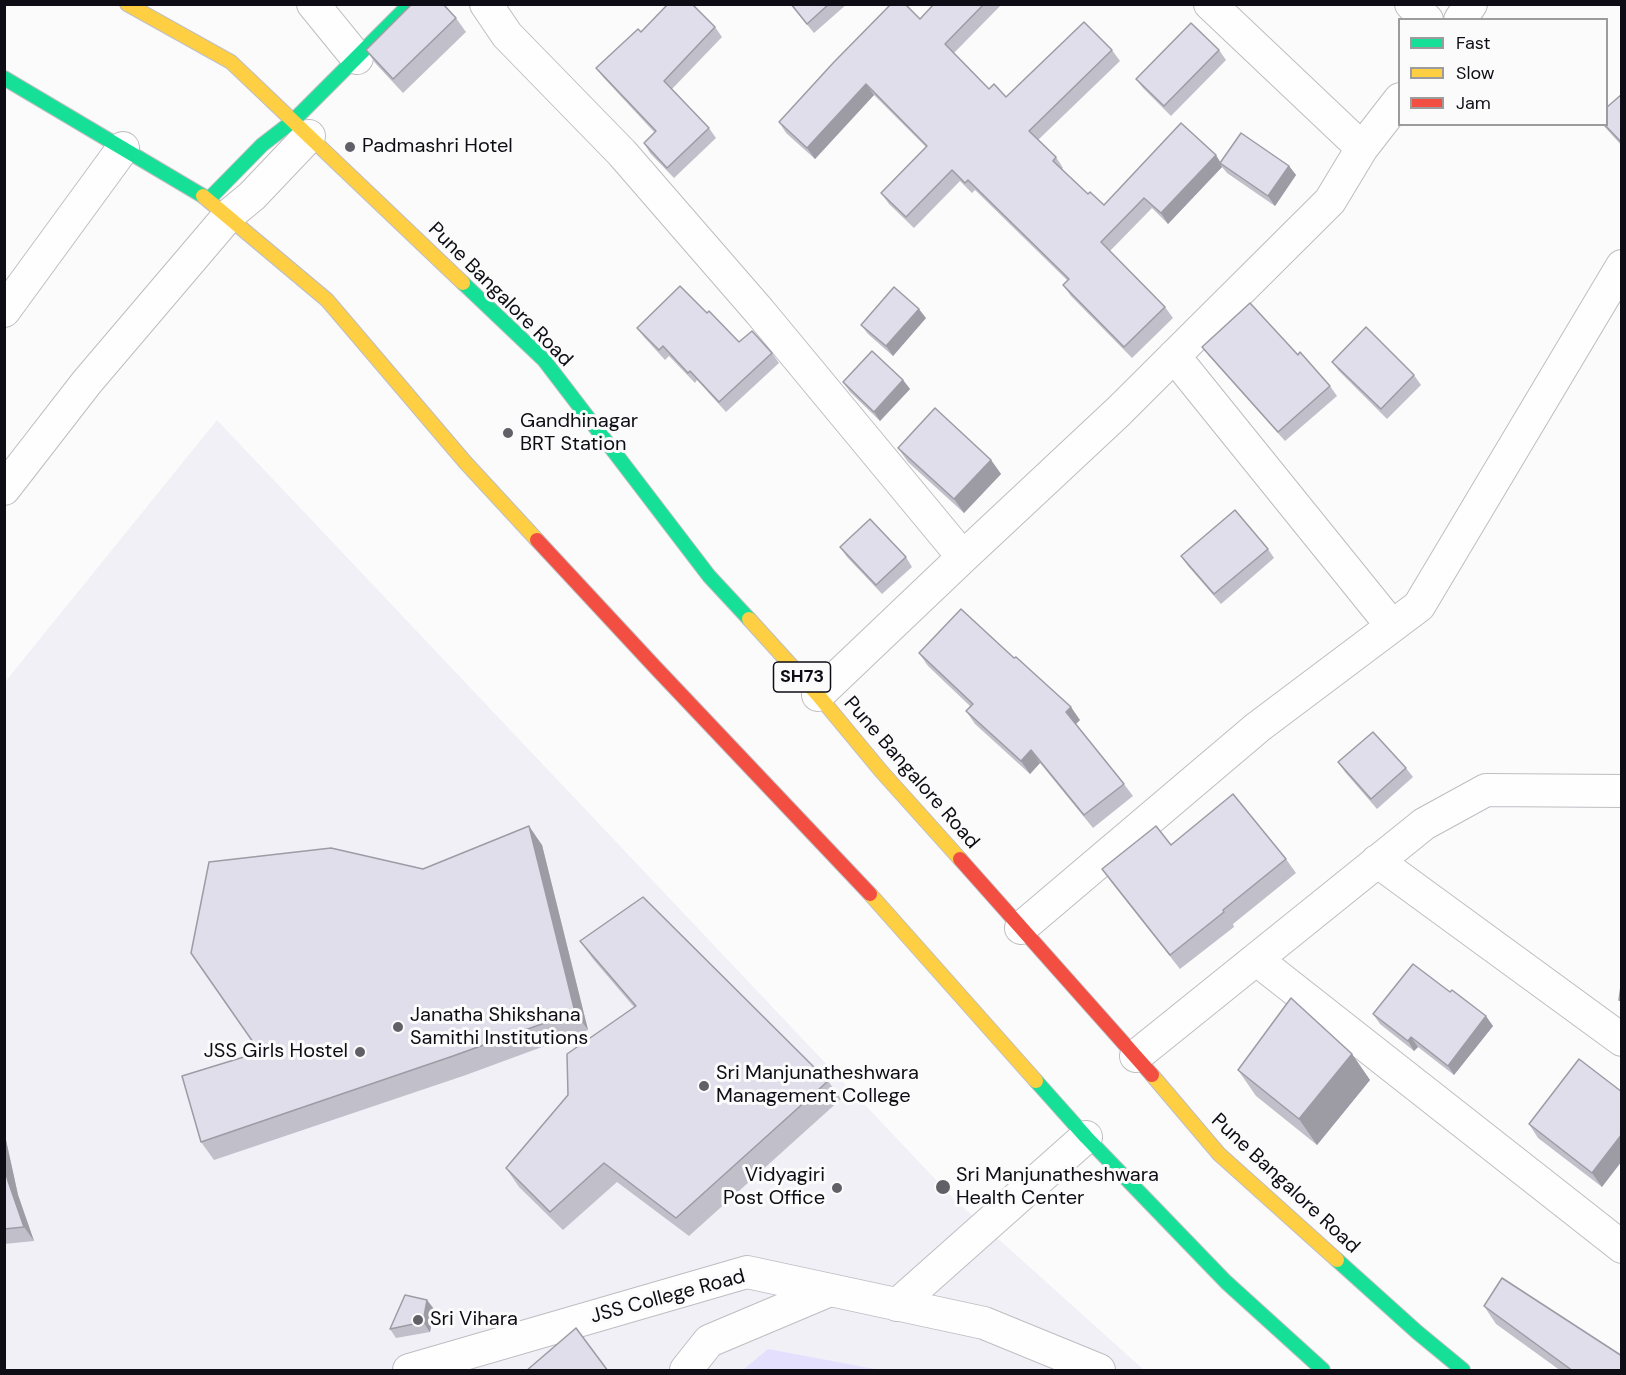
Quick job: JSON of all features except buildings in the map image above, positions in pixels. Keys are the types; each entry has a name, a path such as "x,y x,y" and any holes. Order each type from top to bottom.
{"main road":[{"name":"Pune Bangalore Road","path":"127,4 231,62 544,360 709,576 818,695 880,771 1136,1056 1219,1154 1463,1371"},
{"path":"301,128 357,58 410,4"},
{"path":"5,80 219,207 327,300 465,462 655,667 853,874 1086,1137 1226,1282 1323,1371"}],"street":[{"path":"313,4 357,58"},
{"path":"486,4 507,35 622,153 760,312 963,557"},
{"path":"1210,4 1362,148"},
{"path":"1411,4 1425,18"},
{"path":"1461,18 1471,4"},
{"path":"818,695 1118,412 1330,201 1362,148 1398,102"},
{"path":"4,489 219,207 252,196 301,128"},
{"path":"4,311 123,148"},
{"path":"1021,928 1258,727 1419,606 1622,266"},
{"path":"1174,356 1392,626"},
{"path":"1136,1056 1424,824 1486,789 1622,791"},
{"path":"1377,861 1622,1040"},
{"path":"1257,960 1622,1247"},
{"path":"897,1305 1086,1137"},
{"name":"JSS College Road","path":"409,1371 747,1272 984,1323 1099,1371"},
{"path":"686,1371 709,1341 830,1290"}],"shaded area":[{"name":"Janatha Shikshana Samithi Institutions","path":"217,420 954,1199 1144,1370 5,1370 5,682"},
{"path":"768,1349 880,1370 743,1370"}],"traffic: fast":[{"path":"209,199 262,145 293,121 410,4"},
{"path":"4,78 203,196"},
{"path":"463,283 544,360 709,576 749,619"},
{"path":"1036,1081 1086,1137 1226,1282 1323,1370"},
{"path":"1337,1260 1463,1370"}],"traffic: slow":[{"path":"127,4 231,62 463,283"},
{"path":"203,196 327,300 465,462 537,540"},
{"path":"749,619 960,859"},
{"path":"870,894 1036,1081"},
{"path":"1152,1075 1219,1154 1337,1260"}],"traffic: jam":[{"path":"537,540 870,894"},
{"path":"960,859 1152,1075"}],"place":[{"name":"Padmashri Hotel","path":"350,147"},
{"name":"Gandhinagar BRT Station","path":"508,433"},
{"name":"Janatha Shikshana Samithi Institutions","path":"398,1027"},
{"name":"JSS Girls Hostel","path":"360,1052"},
{"name":"Sri Manjunatheshwara Management College","path":"704,1086"},
{"name":"Sri Manjunatheshwara Health Center","path":"943,1187"},
{"name":"Vidyagiri Post Office","path":"837,1188"},
{"name":"Sri Vihara","path":"418,1320"}]}
